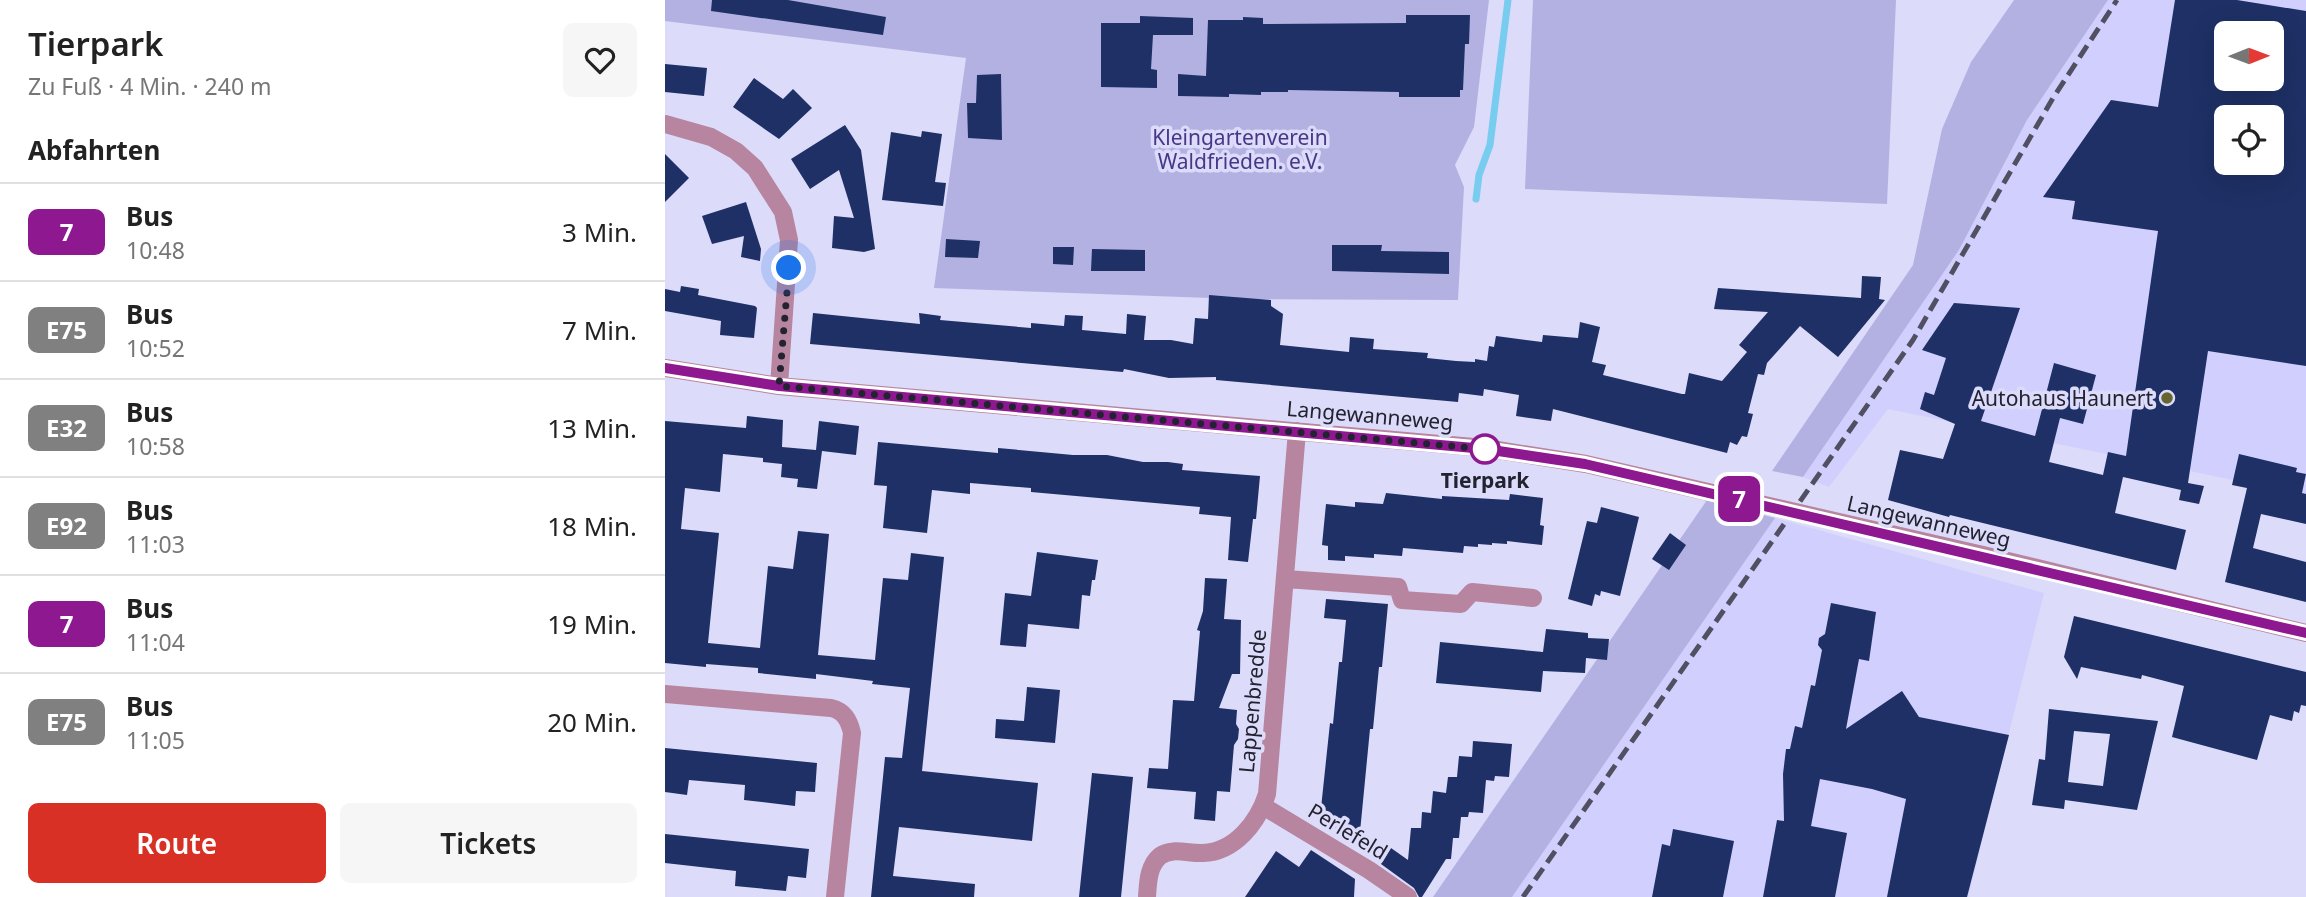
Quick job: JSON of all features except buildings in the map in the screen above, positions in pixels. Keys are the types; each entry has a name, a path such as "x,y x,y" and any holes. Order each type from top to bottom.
{"street":[{"path":"665,124 711,137 736,150 755,168 782,212 789,240 789,268 779,386"},
{"name":"Langewanneweg","path":"665,368 779,386 1485,449 1585,464 2306,633"},
{"name":"Lappenbredde","path":"1147,897 1152,867 1160,857 1169,852 1205,853 1220,850 1246,832 1263,806 1267,794 1297,431"},
{"path":"1286,579 1398,587 1402,600 1461,604 1472,593 1533,598"},
{"path":"665,694 831,708 848,719 852,733 835,897"},
{"name":"Perlefeld","path":"1263,806 1369,870 1408,897"}],"shaded area":[{"path":"2108,0 2306,0 2306,495 1888,409 1829,487 1803,477 1959,250 2027,120"},
{"path":"1775,518 2044,593 1968,897 1512,897"}],"green space":[{"name":"Kleingartenverein Waldfrieden. e.V.","path":"665,0 1489,0 1474,127 1455,165 1464,187 1458,300 1238,299 934,288 966,58 665,21"},
{"path":"1533,0 1896,0 1887,204 1525,189"},
{"path":"2014,0 2108,0 2027,120 1959,250 1803,477 1772,471 1913,265 1942,129 1971,62"},
{"path":"1707,500 1775,518 1512,897 1433,897"}],"waterway":[{"path":"1476,199 1479,175 1490,145 1508,0"}],"railway":[{"path":"1523,897 1913,340 2053,98 2117,0"}],"bus line":[{"name":"7","path":"665,368 779,386 1270,429 1549,457 1983,555 2306,633"}],"place":[{"name":"Autohaus Haunert","path":"2167,398"},
{"name":"Tierpark","path":"1485,449"}],"route":[{"path":"789,268 779,386 1485,449"}]}
